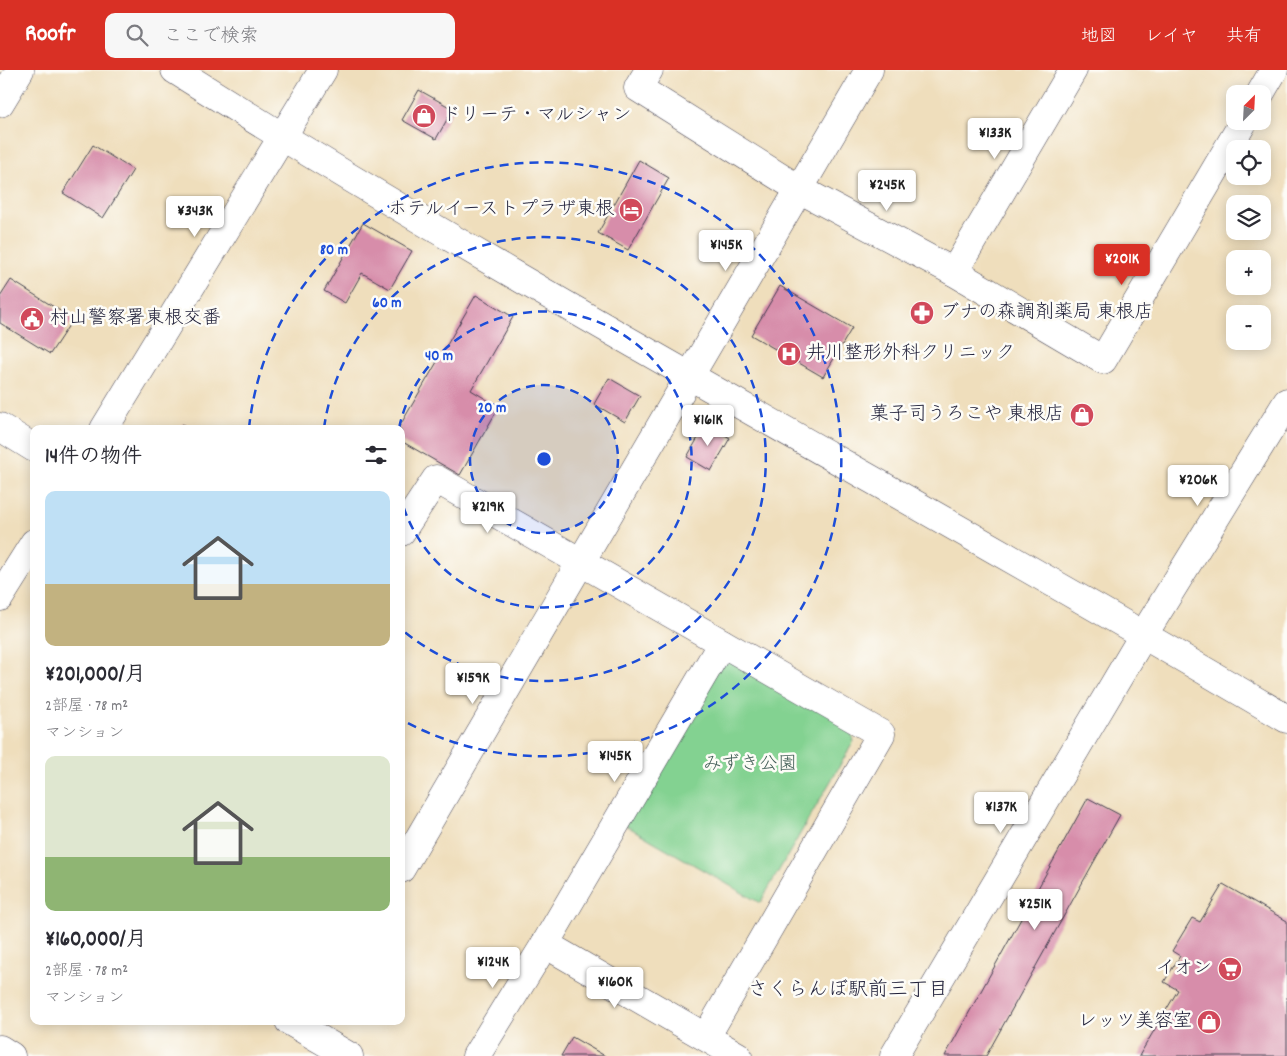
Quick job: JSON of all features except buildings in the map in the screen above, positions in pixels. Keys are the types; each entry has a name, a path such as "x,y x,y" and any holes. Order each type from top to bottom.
{"street":[{"path":"0,103 20,70"},
{"path":"174,70 281,138 690,376 1144,634 1287,719"},
{"path":"106,425 323,70"},
{"path":"649,70 638,88 799,189 954,272 1103,360 1239,130"},
{"path":"405,862 869,70"},
{"path":"954,272 1073,70"},
{"path":"1265,85 1274,70"},
{"path":"894,1056 1144,634 1287,402"},
{"path":"0,428 30,446"},
{"path":"405,526 436,479 881,734 706,1037"},
{"path":"0,597 30,549"},
{"path":"476,1056 546,944 722,643"},
{"path":"546,944 738,1056"},
{"path":"302,1025 349,1056"},
{"path":"0,1049 11,1056"}],"green space":[{"name":"みずき公園","path":"722,659 738,660 848,722 854,741 760,903 625,825"}],"place":[{"name":"ドリーテ・マルシャン","path":"424,116"},
{"name":"ホテルイーストプラザ東根","path":"631,210"},
{"name":"ブナの森調剤薬局 東根店","path":"922,313"},
{"name":"村山警察署東根交番","path":"32,319"},
{"name":"井川整形外科クリニック","path":"789,354"},
{"name":"菓子司うろこや 東根店","path":"1082,415"},
{"name":"イオン","path":"1230,969"},
{"name":"レッツ美容室","path":"1209,1022"}],"district":[{"name":"さくらんぼ駅前三丁目","path":"848,991"}]}
